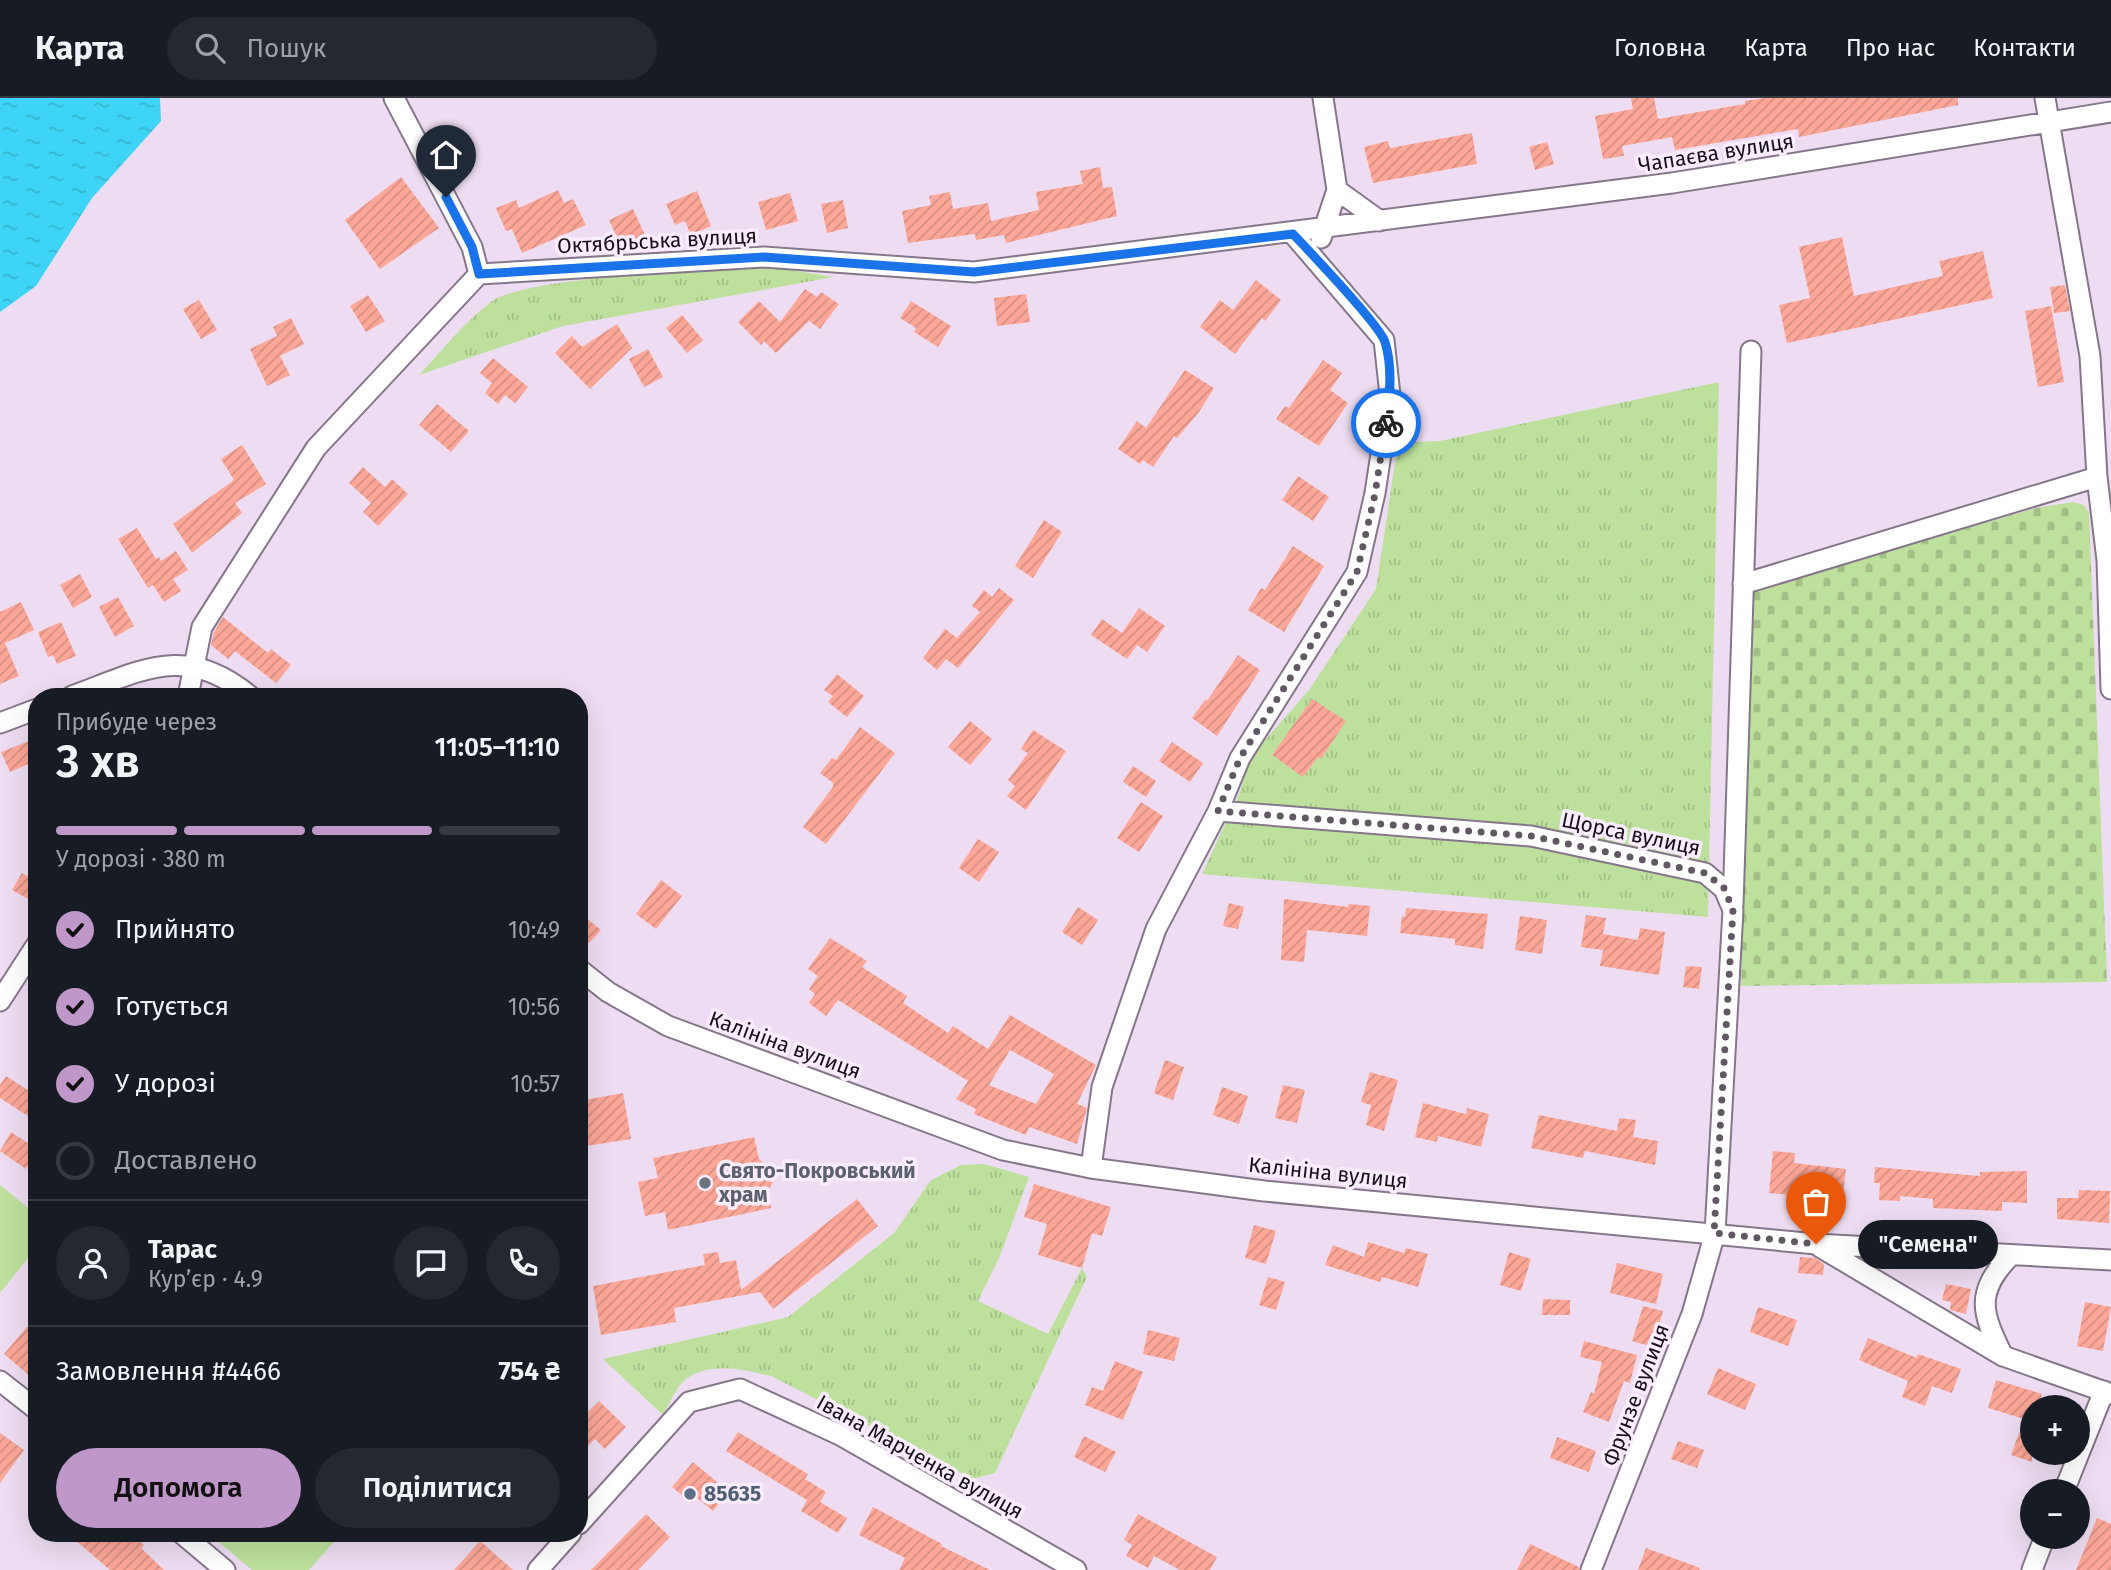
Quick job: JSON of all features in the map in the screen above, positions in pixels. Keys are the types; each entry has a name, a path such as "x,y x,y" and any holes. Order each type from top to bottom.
{"street":[{"path":"189,688 202,626 316,448 479,274 472,247 394,98"},
{"path":"1314,254 1326,229 1337,190 1323,98"},
{"path":"2045,98 2090,356 2096,477 2108,546 2111,689"},
{"name":"Чапаєва вулиця","path":"1326,229 1672,183 2111,112"},
{"path":"1337,190 1380,221"},
{"name":"Октябрьська вулиця","path":"479,274 764,257 974,272 1326,229"},
{"path":"1091,1168 1102,1087 1156,929 1218,811 1240,758 1357,572 1375,494 1391,395 1384,340 1314,254 1293,234"},
{"path":"1714,1233 1733,910 1751,351"},
{"path":"1743,584 2096,477"},
{"path":"94,688 147,669 176,664 214,672 238,688"},
{"path":"0,723 28,712"},
{"name":"Щорса вулиця","path":"1218,811 1531,836 1705,873 1724,888 1733,910"},
{"path":"0,1001 28,958"},
{"name":"Калініна вулиця","path":"588,976 608,992 668,1026 1003,1150 1091,1168 1264,1191 1816,1244 2111,1260"},
{"name":"Фрунзе вулиця","path":"1591,1570 1692,1314 1714,1233"},
{"path":"1816,1244 2003,1356 2108,1392 2069,1479"},
{"path":"2003,1356 1985,1320 1986,1295 1992,1274 2011,1255"},
{"path":"0,1381 28,1403"},
{"name":"Івана Марченка вулиця","path":"588,1514 689,1402 740,1390 840,1435 1076,1570"},
{"path":"192,1542 225,1570"},
{"path":"538,1570 563,1542"},
{"path":"2032,1570 2040,1549"}],"green space":[{"path":"766,266 834,277 563,326 419,375 481,310 510,293 579,280"},
{"path":"1719,382 1708,917 1202,874 1240,792 1251,756 1309,690 1376,589 1398,443 1440,441"},
{"path":"2073,502 2084,505 2089,513 2107,982 1741,986 1752,591 2036,508"},
{"path":"984,1164 1029,1177 1000,1256 978,1301 1048,1334 1082,1268 1087,1277 995,1473 973,1479 771,1376 750,1371 728,1368 696,1373 679,1386 663,1415 603,1359 788,1317 894,1233 931,1180 961,1165"},
{"path":"0,1185 28,1208 28,1258 0,1293"},
{"path":"219,1542 334,1542 309,1570 252,1570"}],"water":[{"path":"0,98 160,98 161,121 92,198 36,286 0,312"}],"building":[{"path":"1631,98 1654,98 1658,119 1765,98 1958,98 1958,105 1799,137 1798,129 1675,150 1672,137 1622,146 1624,156 1603,159 1595,116 1633,109"},
{"path":"1472,133 1477,164 1373,183 1364,147 1388,141 1390,148"},
{"path":"1547,142 1554,164 1535,170 1529,147"},
{"path":"1100,167 1103,188 1112,187 1117,216 1006,243 1004,235 976,240 975,234 908,243 902,211 931,205 929,196 950,192 953,209 988,203 991,221 1039,210 1036,192 1083,184 1080,171"},
{"path":"401,177 439,228 380,269 345,220"},
{"path":"558,190 564,203 573,199 586,225 522,253 512,229 506,231 496,208 516,200 519,208"},
{"path":"697,191 711,226 691,235 685,221 675,225 666,204"},
{"path":"790,193 798,221 766,230 758,202"},
{"path":"843,200 848,228 827,233 821,204"},
{"path":"633,209 645,235 621,246 609,220"},
{"path":"1842,237 1854,296 1943,276 1939,261 1983,251 1993,298 1787,343 1779,305 1810,298 1799,247"},
{"path":"1256,280 1281,300 1265,321 1262,318 1235,354 1200,327 1220,300 1233,310"},
{"path":"2065,285 2070,311 2054,313 2050,287"},
{"path":"805,289 817,297 821,292 839,304 820,329 809,321 776,353 764,341 761,345 738,322 759,301 780,322"},
{"path":"1026,294 1030,322 997,326 994,298"},
{"path":"368,295 385,321 366,332 350,306"},
{"path":"199,300 217,330 201,339 183,309"},
{"path":"911,301 951,326 938,347 914,332 916,328 900,318"},
{"path":"2051,306 2064,382 2038,387 2025,311"},
{"path":"682,315 703,340 687,353 666,328"},
{"path":"291,318 304,344 280,356 290,375 267,386 250,349 277,336 273,327"},
{"path":"617,324 632,348 590,389 555,353 572,336 582,347"},
{"path":"648,349 663,377 644,387 629,359"},
{"path":"493,358 528,387 515,403 505,395 498,404 485,393 492,383 480,373"},
{"path":"1323,360 1342,373 1330,390 1348,403 1319,446 1276,419 1285,406 1289,408"},
{"path":"1185,370 1214,388 1199,412 1177,438 1174,436 1153,467 1143,460 1140,464 1118,449 1137,421 1146,428"},
{"path":"437,404 469,431 451,452 419,425"},
{"path":"242,445 266,484 235,503 242,513 192,553 173,524 234,480 221,459"},
{"path":"363,467 385,487 392,479 408,494 378,526 363,512 371,503 349,483"},
{"path":"1298,476 1329,497 1313,521 1282,500"},
{"path":"1044,520 1062,532 1033,578 1015,566"},
{"path":"137,528 156,559 159,557 161,561 176,551 188,570 173,579 181,591 164,602 153,585 148,588 118,539"},
{"path":"1293,546 1324,566 1284,632 1248,610 1261,588 1265,590"},
{"path":"80,574 92,597 73,608 60,585"},
{"path":"999,588 1014,600 958,668 946,659 937,670 923,658 945,629 957,638 980,612 972,606 984,590 992,597"},
{"path":"118,597 134,626 115,637 99,607"},
{"path":"21,602 34,630 5,643 19,676 0,684 0,612"},
{"path":"1139,608 1165,626 1147,652 1137,645 1127,659 1091,635 1102,619 1122,633"},
{"path":"223,617 268,653 271,649 291,665 276,683 235,651 228,659 211,645 214,632"},
{"path":"61,622 76,656 57,664 53,655 48,657 38,632"},
{"path":"1238,655 1260,670 1217,736 1192,718"},
{"path":"837,674 864,696 847,717 828,702 833,696 824,690"},
{"path":"1312,699 1346,721 1321,759 1318,757 1303,777 1272,755"},
{"path":"970,721 992,739 970,765 948,747"},
{"path":"860,727 895,753 826,844 803,827 833,787 833,783 820,773 832,758 836,760"},
{"path":"1033,730 1066,751 1026,810 1007,796 1015,786 1008,780 1028,753 1021,749"},
{"path":"28,742 28,764 10,772 1,752"},
{"path":"1172,742 1203,763 1190,782 1159,761"},
{"path":"1133,766 1156,781 1146,797 1123,782"},
{"path":"1141,802 1163,816 1139,852 1117,838"},
{"path":"978,839 999,852 979,882 959,868"},
{"path":"22,873 28,877 28,899 12,890"},
{"path":"661,880 682,896 656,929 636,914"},
{"path":"1284,899 1348,907 1349,904 1370,906 1367,936 1307,930 1304,962 1281,960"},
{"path":"1229,903 1244,907 1238,929 1223,926"},
{"path":"1078,907 1098,920 1082,945 1062,932"},
{"path":"1406,908 1488,914 1483,949 1455,945 1455,939 1400,933"},
{"path":"1586,915 1606,918 1603,934 1638,940 1640,928 1665,932 1659,975 1600,966 1603,950 1581,947"},
{"path":"1520,916 1547,920 1542,954 1515,950"},
{"path":"588,919 601,930 588,942"},
{"path":"830,938 867,961 862,967 907,996 903,1003 948,1033 953,1026 988,1049 1010,1015 1096,1065 1077,1104 1087,1108 1077,1144 1029,1127 1026,1135 974,1114 976,1109 956,1099 968,1081 838,1000 826,1016 809,1003 815,994 809,989 818,976 808,969","holes":["1010,1050 1054,1074 1036,1104 989,1085"]},
{"path":"1686,966 1702,967 1699,989 1683,987"},
{"path":"1165,1060 1184,1067 1173,1100 1154,1093"},
{"path":"1370,1072 1398,1080 1384,1131 1366,1125 1371,1105 1361,1102"},
{"path":"6,1076 28,1090 28,1116 0,1098 0,1085"},
{"path":"1283,1085 1305,1090 1297,1123 1275,1118"},
{"path":"1222,1087 1248,1096 1239,1124 1213,1115"},
{"path":"623,1093 631,1139 588,1146 588,1099"},
{"path":"1423,1103 1466,1114 1467,1108 1489,1114 1481,1147 1438,1136 1437,1142 1415,1137"},
{"path":"1539,1115 1617,1131 1619,1118 1636,1120 1633,1137 1658,1141 1655,1165 1585,1151 1583,1158 1531,1148"},
{"path":"11,1132 28,1143 26,1169 0,1151"},
{"name":"Свято-Покровський храм","path":"754,1137 759,1159 773,1172 768,1191 771,1208 668,1230 665,1212 645,1216 638,1182 658,1178 653,1158"},
{"path":"1773,1151 1795,1153 1794,1163 1846,1169 1842,1204 1826,1202 1828,1189 1792,1186 1791,1195 1769,1193"},
{"path":"1875,1167 1980,1176 1980,1172 2027,1171 2027,1203 2002,1202 2002,1211 1933,1208 1933,1199 1900,1196 1900,1201 1879,1200 1880,1183 1874,1183"},
{"path":"1034,1184 1111,1207 1102,1236 1092,1233 1082,1268 1038,1255 1047,1224 1024,1217"},
{"path":"2079,1190 2110,1191 2109,1223 2057,1219 2057,1198 2078,1198"},
{"path":"857,1199 878,1226 773,1309 760,1292 674,1308 676,1322 601,1335 593,1286 705,1265 703,1254 718,1252 720,1263 736,1260 741,1290"},
{"path":"1254,1225 1276,1231 1266,1264 1245,1258"},
{"path":"1368,1242 1404,1253 1406,1248 1428,1254 1418,1287 1382,1277 1380,1282 1325,1265 1333,1245 1364,1257"},
{"path":"1509,1252 1531,1259 1521,1291 1500,1285"},
{"path":"1800,1257 1815,1258 1824,1264 1823,1275 1798,1273"},
{"path":"1617,1263 1663,1274 1656,1304 1610,1293"},
{"path":"1268,1277 1285,1282 1276,1310 1259,1305"},
{"path":"1946,1284 1971,1289 1966,1314 1950,1310 1951,1302 1942,1300"},
{"path":"1543,1299 1570,1300 1570,1315 1542,1315"},
{"path":"2085,1302 2111,1307 2103,1351 2077,1346"},
{"path":"1643,1306 1663,1311 1653,1347 1632,1341"},
{"path":"1758,1307 1797,1320 1788,1346 1750,1332"},
{"path":"28,1326 28,1374 4,1354"},
{"path":"1148,1330 1180,1338 1174,1361 1143,1354"},
{"path":"1868,1338 1917,1358 1918,1354 1961,1369 1952,1393 1932,1386 1925,1406 1902,1397 1908,1381 1859,1360"},
{"path":"1584,1341 1637,1355 1630,1383 1624,1381 1609,1422 1583,1412 1591,1392 1594,1394 1602,1362 1580,1357"},
{"path":"1115,1361 1143,1372 1123,1420 1085,1405 1092,1387 1103,1391"},
{"path":"1718,1368 1756,1384 1745,1410 1707,1394"},
{"path":"1996,1380 2042,1394 2020,1395 2020,1418 1988,1408"},
{"path":"599,1401 626,1427 605,1449 595,1439 588,1446 588,1412"},
{"path":"2020,1430 2020,1458 2011,1455"},
{"path":"738,1432 808,1474 805,1479 826,1492 820,1502 847,1518 838,1533 801,1511 807,1500 726,1451"},
{"path":"0,1433 24,1450 0,1483"},
{"path":"1084,1436 1116,1452 1105,1472 1074,1457"},
{"path":"1557,1437 1596,1451 1589,1472 1550,1458"},
{"path":"1678,1441 1704,1450 1697,1468 1671,1459"},
{"path":"693,1462 729,1492 713,1511 696,1497 692,1503 672,1487"},
{"path":"873,1507 990,1570 899,1570 905,1558 859,1535"},
{"path":"646,1514 670,1537 638,1570 591,1570"},
{"path":"1138,1514 1217,1557 1210,1570 1180,1570 1154,1556 1148,1568 1126,1556 1132,1545 1124,1540"},
{"path":"2097,1518 2111,1524 2111,1570 2076,1570 2084,1549 2090,1549 2090,1535"},
{"path":"77,1542 140,1542 144,1545 141,1548 164,1570 110,1570"},
{"path":"481,1542 513,1570 454,1570"},
{"path":"1530,1544 1579,1567 1579,1570 1517,1570"},
{"path":"1646,1548 1700,1568 1638,1570"}],"way so far":[{"path":"1386,423 1375,494 1357,572 1240,758 1218,811 1531,836 1705,873 1724,888 1733,910 1714,1233 1816,1244"}],"place":[{"name":"Свято-Покровський храм","path":"705,1183"},
{"name":"\"Семена\"","path":"1816,1244"},
{"name":"85635","path":"690,1494"}],"route":[{"path":"446,197 472,247 479,274 764,257 974,272 1293,234 1314,254 1384,340 1391,395 1386,423"}]}
